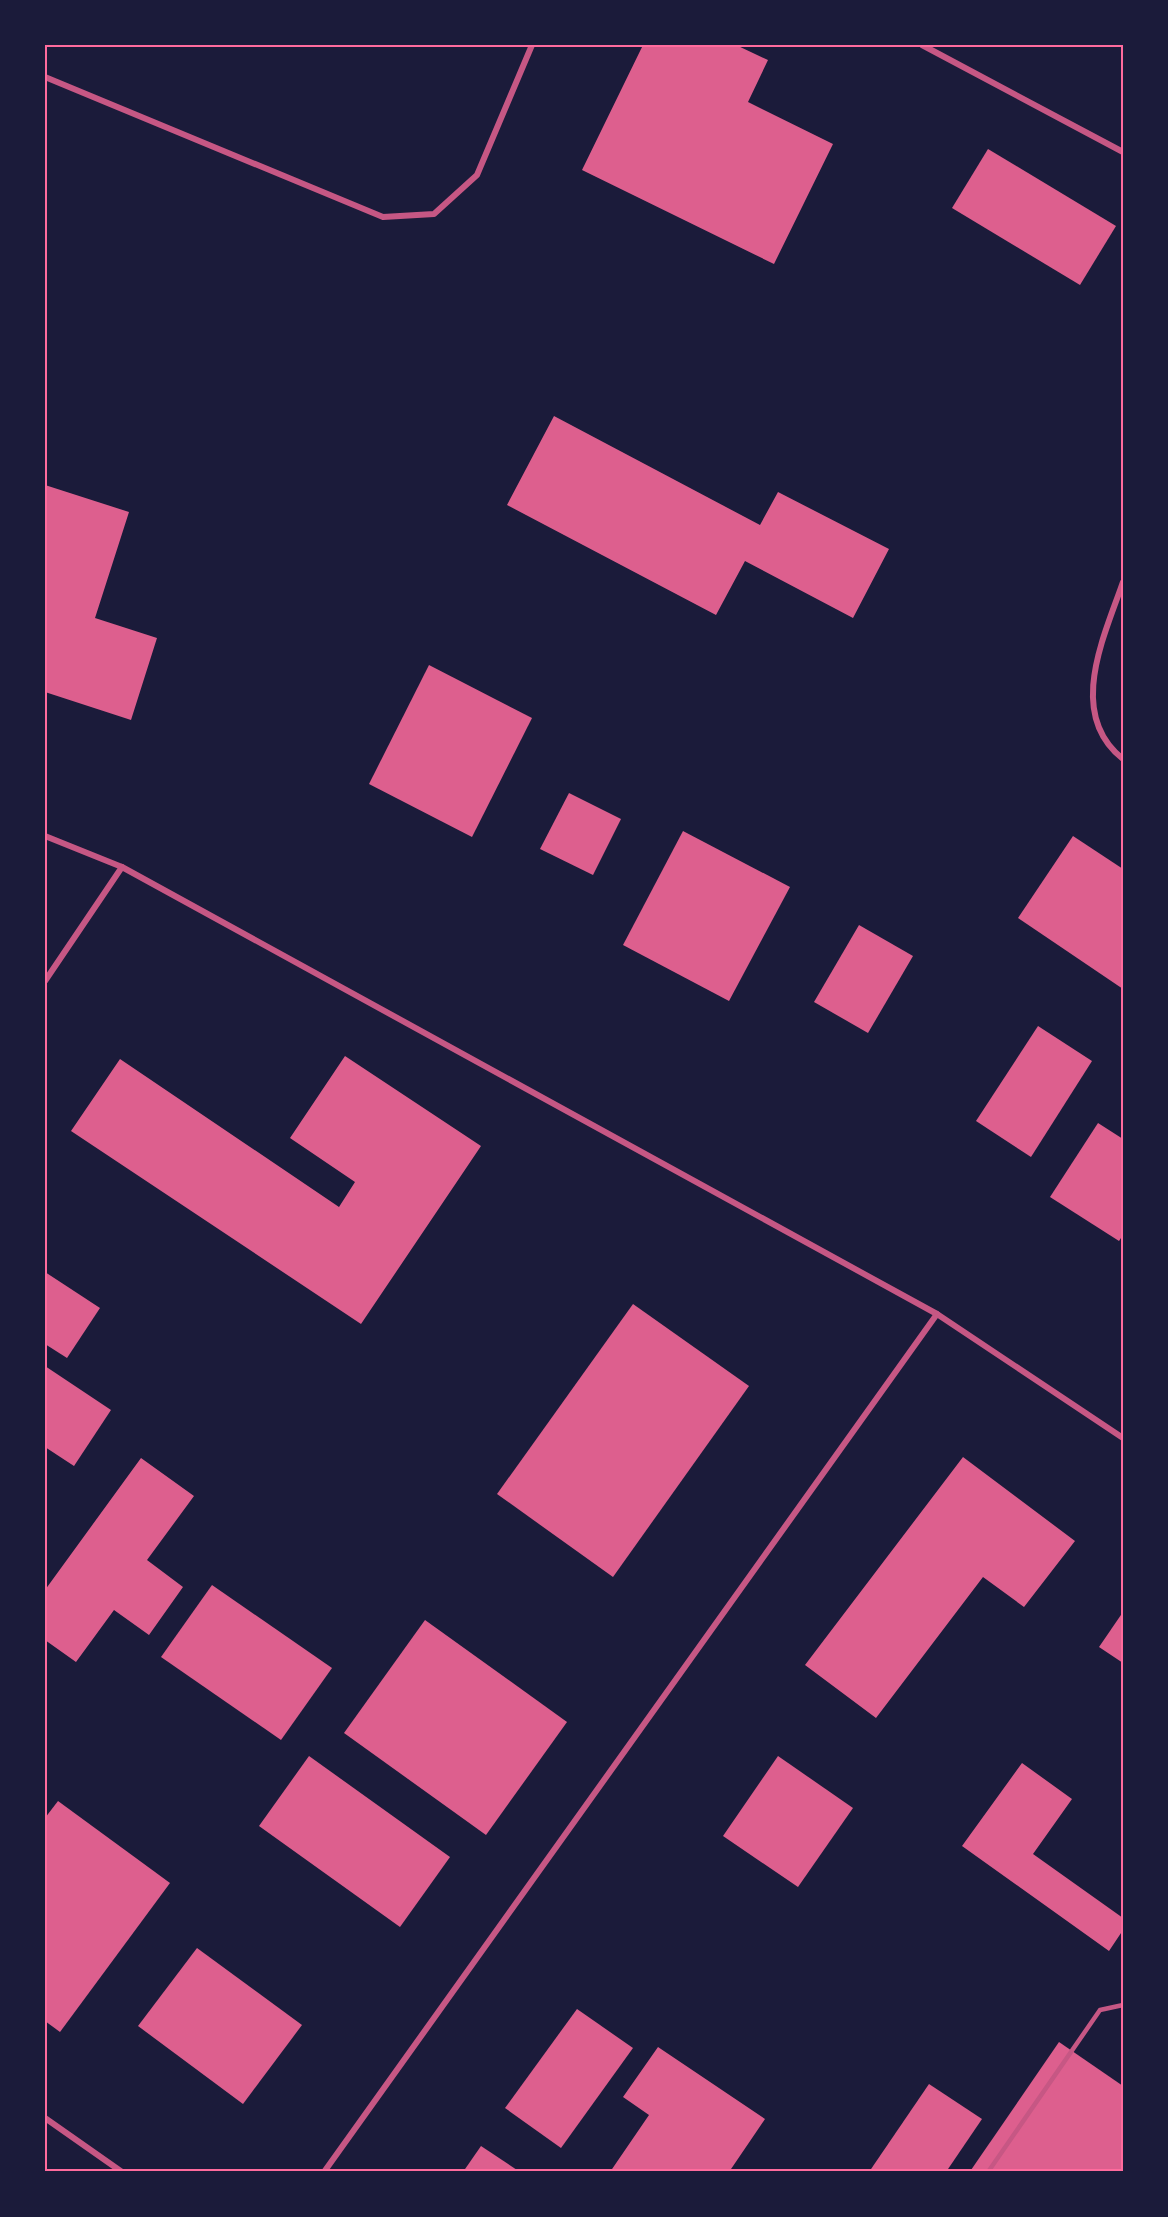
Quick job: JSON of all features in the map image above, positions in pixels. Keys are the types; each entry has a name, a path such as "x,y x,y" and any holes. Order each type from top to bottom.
{"street":[{"path":"45,77 383,217 434,214 477,175 532,45"},
{"path":"922,45 1123,152"},
{"path":"1123,582 1093,674 1092,710 1110,749 1123,759"},
{"path":"45,836 122,867 936,1314 1123,1438"},
{"path":"45,981 122,867"},
{"path":"324,2172 936,1314"},
{"path":"45,2118 122,2172"}],"lane":[{"path":"988,2172 1100,2010 1123,2005"}],"building":[{"path":"643,45 736,45 768,60 748,102 833,144 774,264 582,170"},
{"path":"988,149 1116,226 1080,285 952,208"},
{"path":"554,416 760,525 778,492 889,549 853,618 745,561 716,615 507,505"},
{"path":"45,485 129,512 95,618 157,638 131,720 45,692"},
{"path":"429,665 532,718 472,837 369,784"},
{"path":"569,793 621,819 593,875 540,849"},
{"path":"683,831 790,887 729,1001 623,945"},
{"path":"1073,836 1123,869 1123,989 1018,918"},
{"path":"859,925 913,956 868,1033 814,1002"},
{"path":"1038,1026 1092,1061 1031,1157 976,1121"},
{"path":"345,1056 481,1146 361,1324 71,1131 120,1059 339,1207 355,1182 290,1138"},
{"path":"1098,1123 1123,1139 1123,1235 1119,1241 1050,1197"},
{"path":"45,1272 100,1308 67,1358 45,1344"},
{"path":"633,1304 749,1386 613,1577 497,1494"},
{"path":"45,1366 111,1410 74,1466 45,1447"},
{"path":"963,1457 1075,1541 1024,1607 983,1577 876,1718 805,1665"},
{"path":"141,1458 194,1496 147,1560 183,1587 149,1635 114,1610 76,1662 45,1640 45,1590"},
{"path":"212,1585 332,1668 281,1740 161,1657"},
{"path":"1123,1612 1123,1663 1099,1647"},
{"path":"425,1620 567,1722 486,1835 344,1733"},
{"path":"309,1756 450,1857 400,1927 259,1826"},
{"path":"778,1756 853,1808 798,1887 723,1836"},
{"path":"1022,1763 1072,1799 1033,1854 1123,1918 1123,1930 1109,1951 962,1846"},
{"path":"58,1801 170,1883 60,2032 45,2021 45,1818"},
{"path":"197,1948 302,2025 243,2104 138,2026"},
{"path":"577,2009 633,2048 561,2148 505,2108"},
{"path":"1059,2042 1123,2086 1123,2172 974,2172 971,2170"},
{"path":"658,2047 765,2119 729,2172 610,2172 649,2115 623,2097"},
{"path":"929,2084 982,2119 946,2172 869,2172"},
{"path":"481,2146 520,2172 463,2172"}]}
